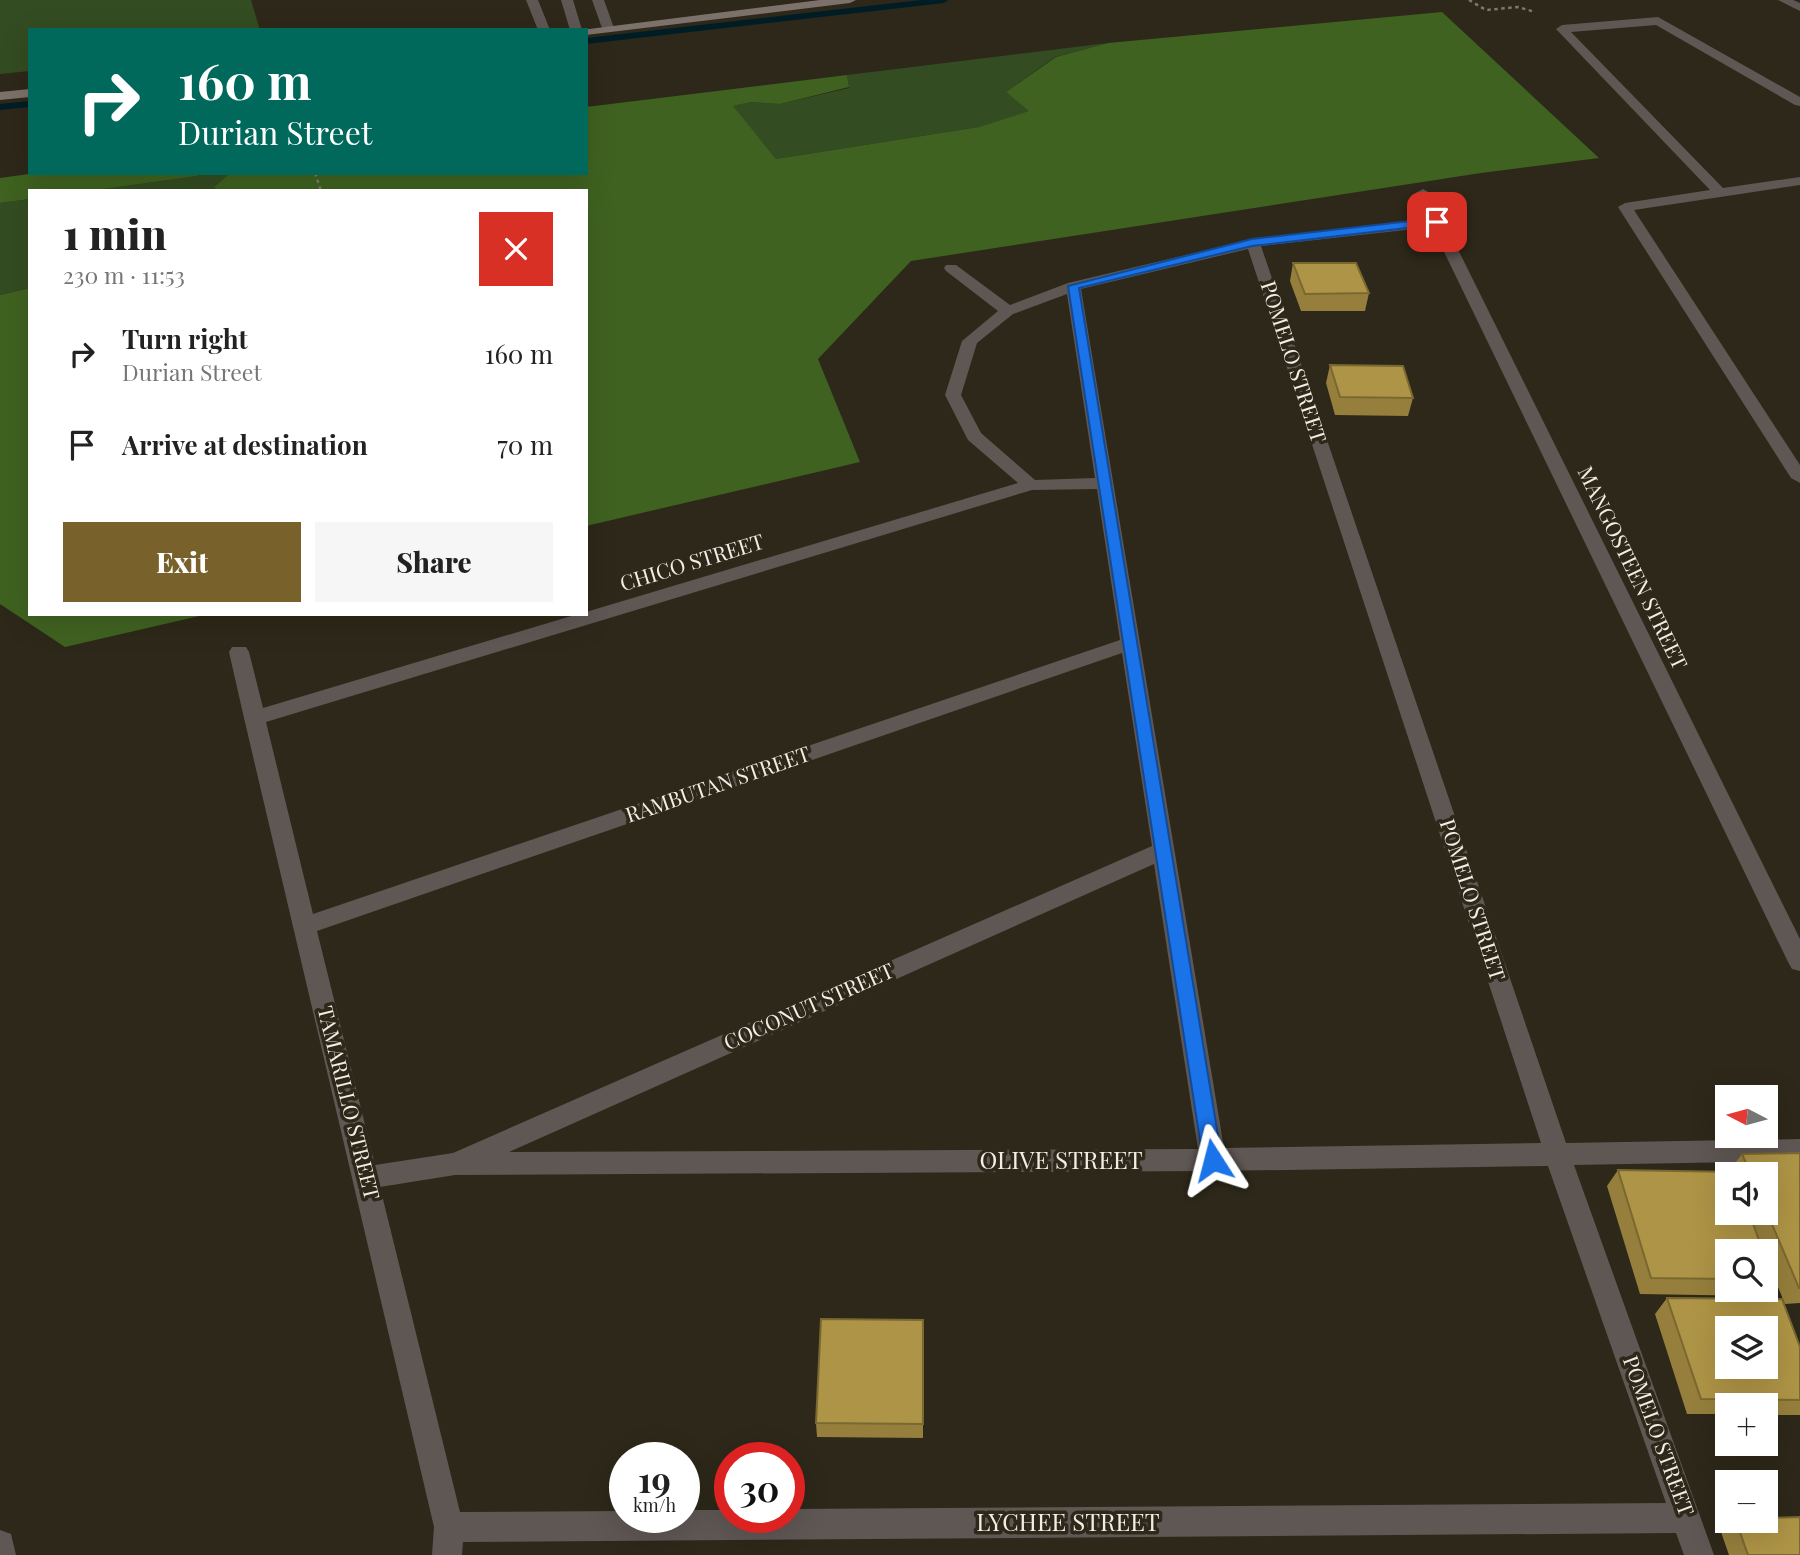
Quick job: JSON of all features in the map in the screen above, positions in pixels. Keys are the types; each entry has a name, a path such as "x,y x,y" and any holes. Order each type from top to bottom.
{"street":[{"path":"532,0 543,28"},
{"path":"567,0 575,28"},
{"path":"598,0 608,28"},
{"path":"588,31 850,0"},
{"path":"1784,0 1800,8"},
{"path":"1562,29 1658,21 1800,102"},
{"path":"1562,29 1721,194"},
{"path":"0,96 28,93"},
{"path":"1800,181 1625,206 1800,478"},
{"name":"MANGOSTEEN STREET","path":"1423,193 1800,962"},
{"path":"1031,485 974,436 953,395 970,341 1009,311 1073,286 1252,243 1437,222"},
{"name":"POMELO STREET","path":"1252,243 1557,1154 1699,1555"},
{"path":"951,268 1009,311"},
{"path":"1073,286 1213,1160"},
{"name":"CHICO STREET","path":"254,718 1031,485 1105,482"},
{"name":"RAMBUTAN STREET","path":"305,926 1131,643"},
{"name":"TAMARILLO STREET","path":"239,652 366,1178 448,1541"},
{"name":"COCONUT STREET","path":"454,1164 1164,850"},
{"name":"OLIVE STREET","path":"366,1178 454,1164 1213,1160 1800,1150"},
{"name":"LYCHEE STREET","path":"448,1541 1687,1518"},
{"path":"0,1545 1,1555"}],"path":[{"path":"1469,0 1486,10 1518,7 1544,14 1562,29"}],"green space":[{"path":"0,0 251,0 259,28 28,28 28,71 0,74"},
{"path":"1442,12 1599,158 1481,173 911,261 818,359 860,462 588,526 588,189 214,187 228,175 588,175 588,107 847,75 849,87 780,104 751,102 733,106 776,159 979,127 1029,111 1006,92 1056,57 1108,43"},
{"path":"1108,43 1055,57 1006,92 1030,111 979,127 776,159 732,106 751,102 780,104 849,88 847,75"},
{"path":"28,174 197,175 104,189 28,189 28,199 0,203 0,178"},
{"path":"228,175 215,186 217,189 104,189 196,176"},
{"path":"28,199 28,288 0,295 0,203"},
{"path":"28,288 28,616 199,616 65,647 0,604 0,295"}],"building":[{"path":"1293,263 1356,263 1369,293 1305,294"},
{"path":"1330,365 1403,366 1413,398 1340,397"},
{"path":"1800,1153 1800,1288 1772,1225 1778,1225 1778,1162 1746,1162 1742,1154"},
{"path":"1618,1170 1715,1172 1715,1225 1753,1225 1759,1239 1715,1239 1715,1279 1651,1278"},
{"path":"1667,1298 1715,1298 1715,1302 1778,1302 1778,1299 1782,1299 1800,1347 1800,1400 1778,1400 1778,1393 1715,1393 1715,1399 1701,1399"},
{"path":"821,1319 923,1320 923,1424 816,1423"},
{"path":"1800,1517 1800,1555 1748,1555 1740,1533 1778,1533 1778,1518"}],"waterway":[{"path":"588,41 944,0"},
{"path":"0,107 28,104"}],"route":[{"path":"1213,1160 1073,286 1252,243 1437,222"}]}
